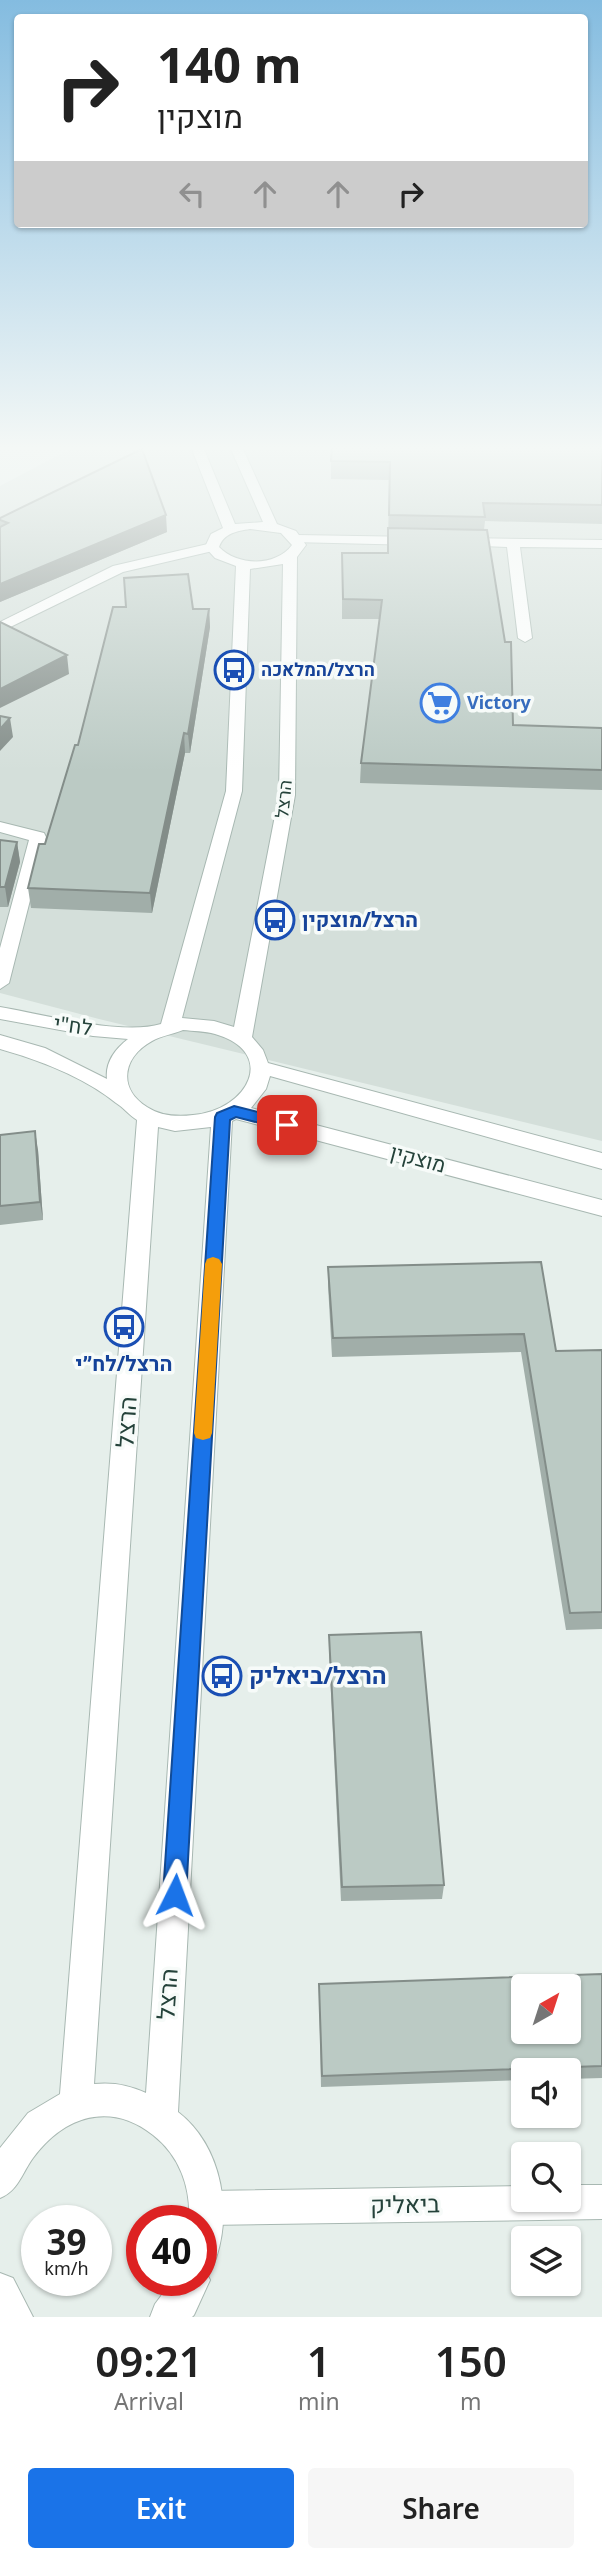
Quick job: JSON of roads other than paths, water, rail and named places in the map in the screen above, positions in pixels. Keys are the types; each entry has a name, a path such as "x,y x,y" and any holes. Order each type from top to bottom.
{"street":[{"path":"0,628 118,569 177,555"},
{"path":"219,555 243,564 268,563 290,556"},
{"path":"515,555 525,638"},
{"name":"הרצל","path":"242,1038 287,795 290,556"},
{"path":"170,1027 234,791 243,564"},
{"path":"0,827 38,837 0,983"},
{"name":"לח\"י","path":"0,1013 93,1030 146,1034"},
{"path":"204,1025 242,1038 254,1051 260,1066 259,1083 250,1098 228,1114 185,1123 148,1118 133,1109 121,1097 115,1084 115,1069 122,1054 146,1034 170,1027 204,1025"},
{"name":"לח\"י","path":"0,1042 38,1053 83,1074 121,1097"},
{"path":"260,1066 602,1161"},
{"name":"הרצל","path":"161,2117 228,1114"},
{"name":"מוצקין","path":"228,1114 602,1208"},
{"name":"הרצל","path":"76,2104 148,1118"},
{"path":"5,2163 41,2124 76,2104 98,2099 120,2100 141,2105 161,2117 184,2140 200,2171 206,2205"},
{"name":"ביאליק","path":"217,2208 602,2202"},
{"path":"0,2291 15,2317"},
{"path":"168,2317 184,2296"}],"place":[{"name":"הרצל/המלאכה","path":"234,670"},
{"name":"Victory","path":"440,703"},
{"name":"הרצל/מוצקין","path":"275,920"},
{"name":"הרצל/לח״י","path":"124,1327"},
{"name":"הרצל/ביאליק","path":"222,1676"}]}
